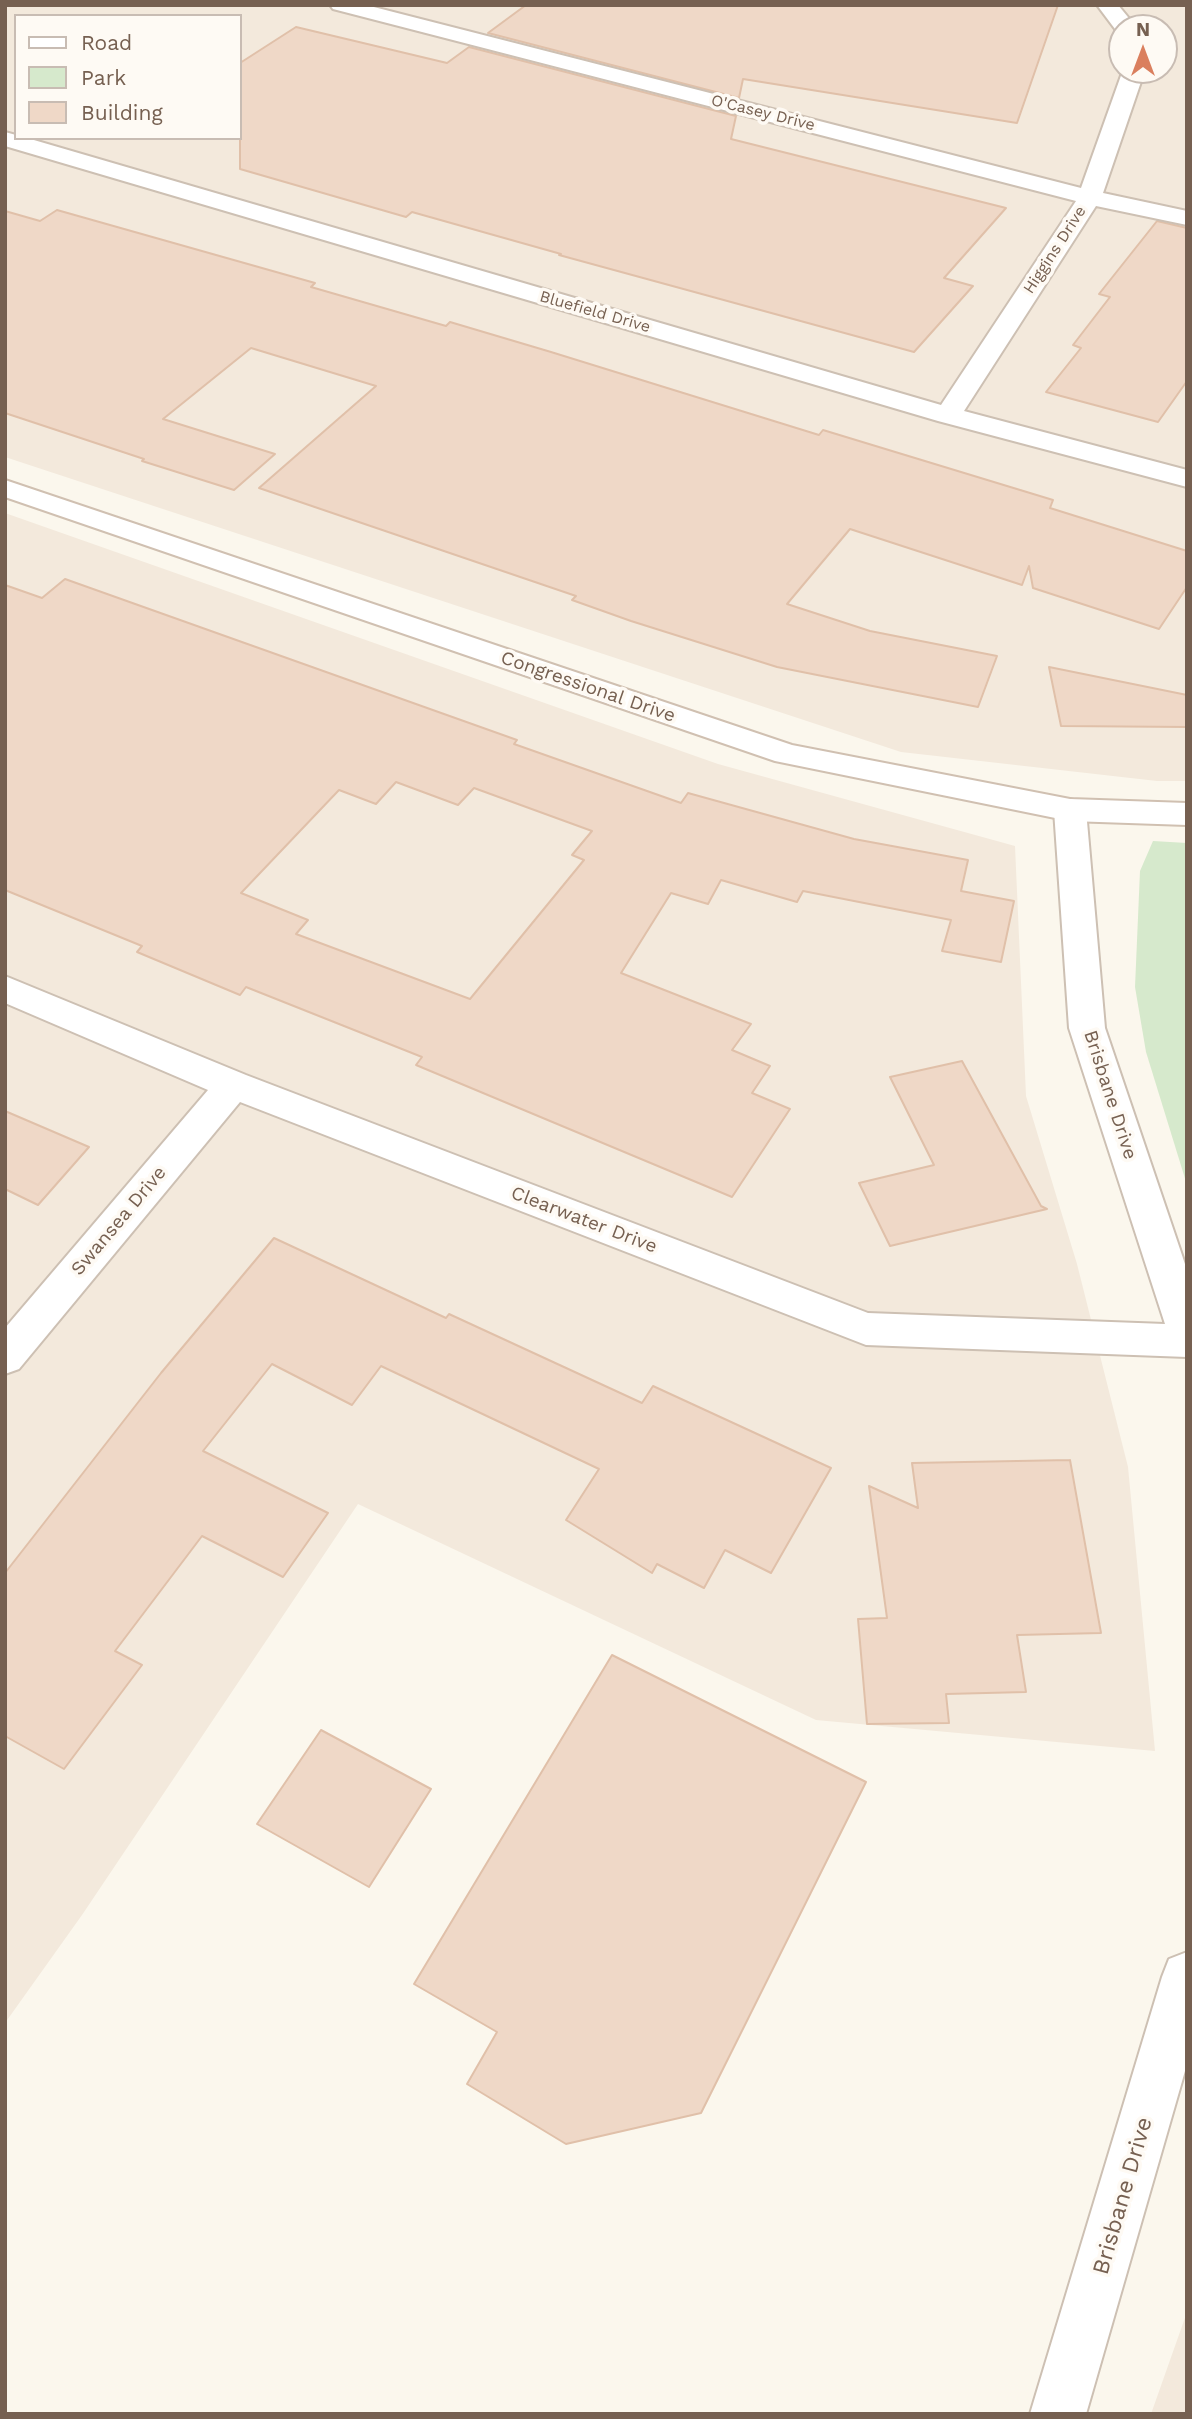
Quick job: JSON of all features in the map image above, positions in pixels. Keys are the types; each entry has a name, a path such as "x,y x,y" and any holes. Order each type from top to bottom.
{"street":[{"name":"O'Casey Drive","path":"340,5 1090,197 1187,218"},
{"name":"Higgins Drive","path":"948,415 1090,197 1129,84"},
{"name":"Bluefield Drive","path":"5,139 948,415 1187,479"},
{"name":"Congressional Drive","path":"5,488 786,754 1070,810 1187,814"},
{"name":"Brisbane Drive","path":"1070,810 1087,1028 1187,1331"},
{"name":"Clearwater Drive","path":"5,989 233,1085 866,1329 1187,1341"},
{"name":"Swansea Drive","path":"5,1357 233,1085"},
{"name":"Brisbane Drive","path":"1058,2414 1187,1978"}],"shaded area":[{"path":"5,5 1187,5 1187,781 1157,781 901,752 5,457"},
{"path":"5,513 718,764 1015,846 1026,1096 1077,1264 1128,1467 1155,1751 816,1720 358,1504 82,1915 5,2023"},
{"path":"1187,2312 1187,2414 1151,2414"}],"green space":[{"path":"1153,841 1187,843 1187,1185 1146,1052 1135,987 1140,871"}],"building":[{"path":"526,5 1058,5 1017,123 743,79 739,98 488,33"},
{"path":"296,27 447,63 469,47 736,116 731,139 1006,208 944,278 973,286 914,352 412,212 406,217 240,169 242,62"},
{"path":"57,210 315,283 311,287 446,326 450,322 819,435 823,430 1053,500 1050,508 1187,551 1187,587 1159,629 1033,588 1029,566 1022,585 850,529 787,604 870,631 997,656 978,707 777,667 631,621 572,600 576,596 259,488 376,386 251,348 163,419 275,454 234,490 142,461 144,459 5,413 5,211 40,221"},
{"path":"1157,221 1187,228 1187,381 1158,422 1046,392 1081,348 1073,345 1110,297 1099,294"},
{"path":"65,579 517,740 514,744 681,803 688,793 854,839 968,860 961,891 1014,901 1001,962 942,951 951,920 803,891 797,902 721,880 708,904 671,893 621,973 751,1024 732,1050 770,1066 752,1093 790,1109 732,1197 416,1065 422,1057 246,987 240,995 137,952 142,946 5,890 5,585 42,598","holes":["396,782 458,805 474,788 592,831 572,855 584,860 470,999 296,934 308,920 241,893 339,790 376,804"]},
{"path":"1049,667 1187,695 1187,727 1061,726"},
{"path":"962,1061 1041,1206 1047,1209 890,1246 859,1183 934,1165 890,1077"},
{"path":"5,1111 89,1147 38,1205 5,1189"},
{"path":"274,1238 446,1318 449,1314 642,1403 653,1386 831,1468 771,1573 725,1550 704,1588 657,1564 652,1573 566,1520 599,1469 381,1366 352,1405 272,1364 203,1451 328,1513 283,1577 202,1536 115,1651 142,1665 64,1769 5,1736 5,1573 161,1373"},
{"path":"1070,1460 1101,1633 1017,1635 1026,1692 946,1694 949,1723 867,1724 858,1619 887,1618 869,1486 918,1508 912,1463"},
{"path":"612,1655 866,1782 701,2113 566,2144 467,2084 497,2032 414,1984"},
{"path":"321,1730 431,1789 369,1887 257,1824"}]}
